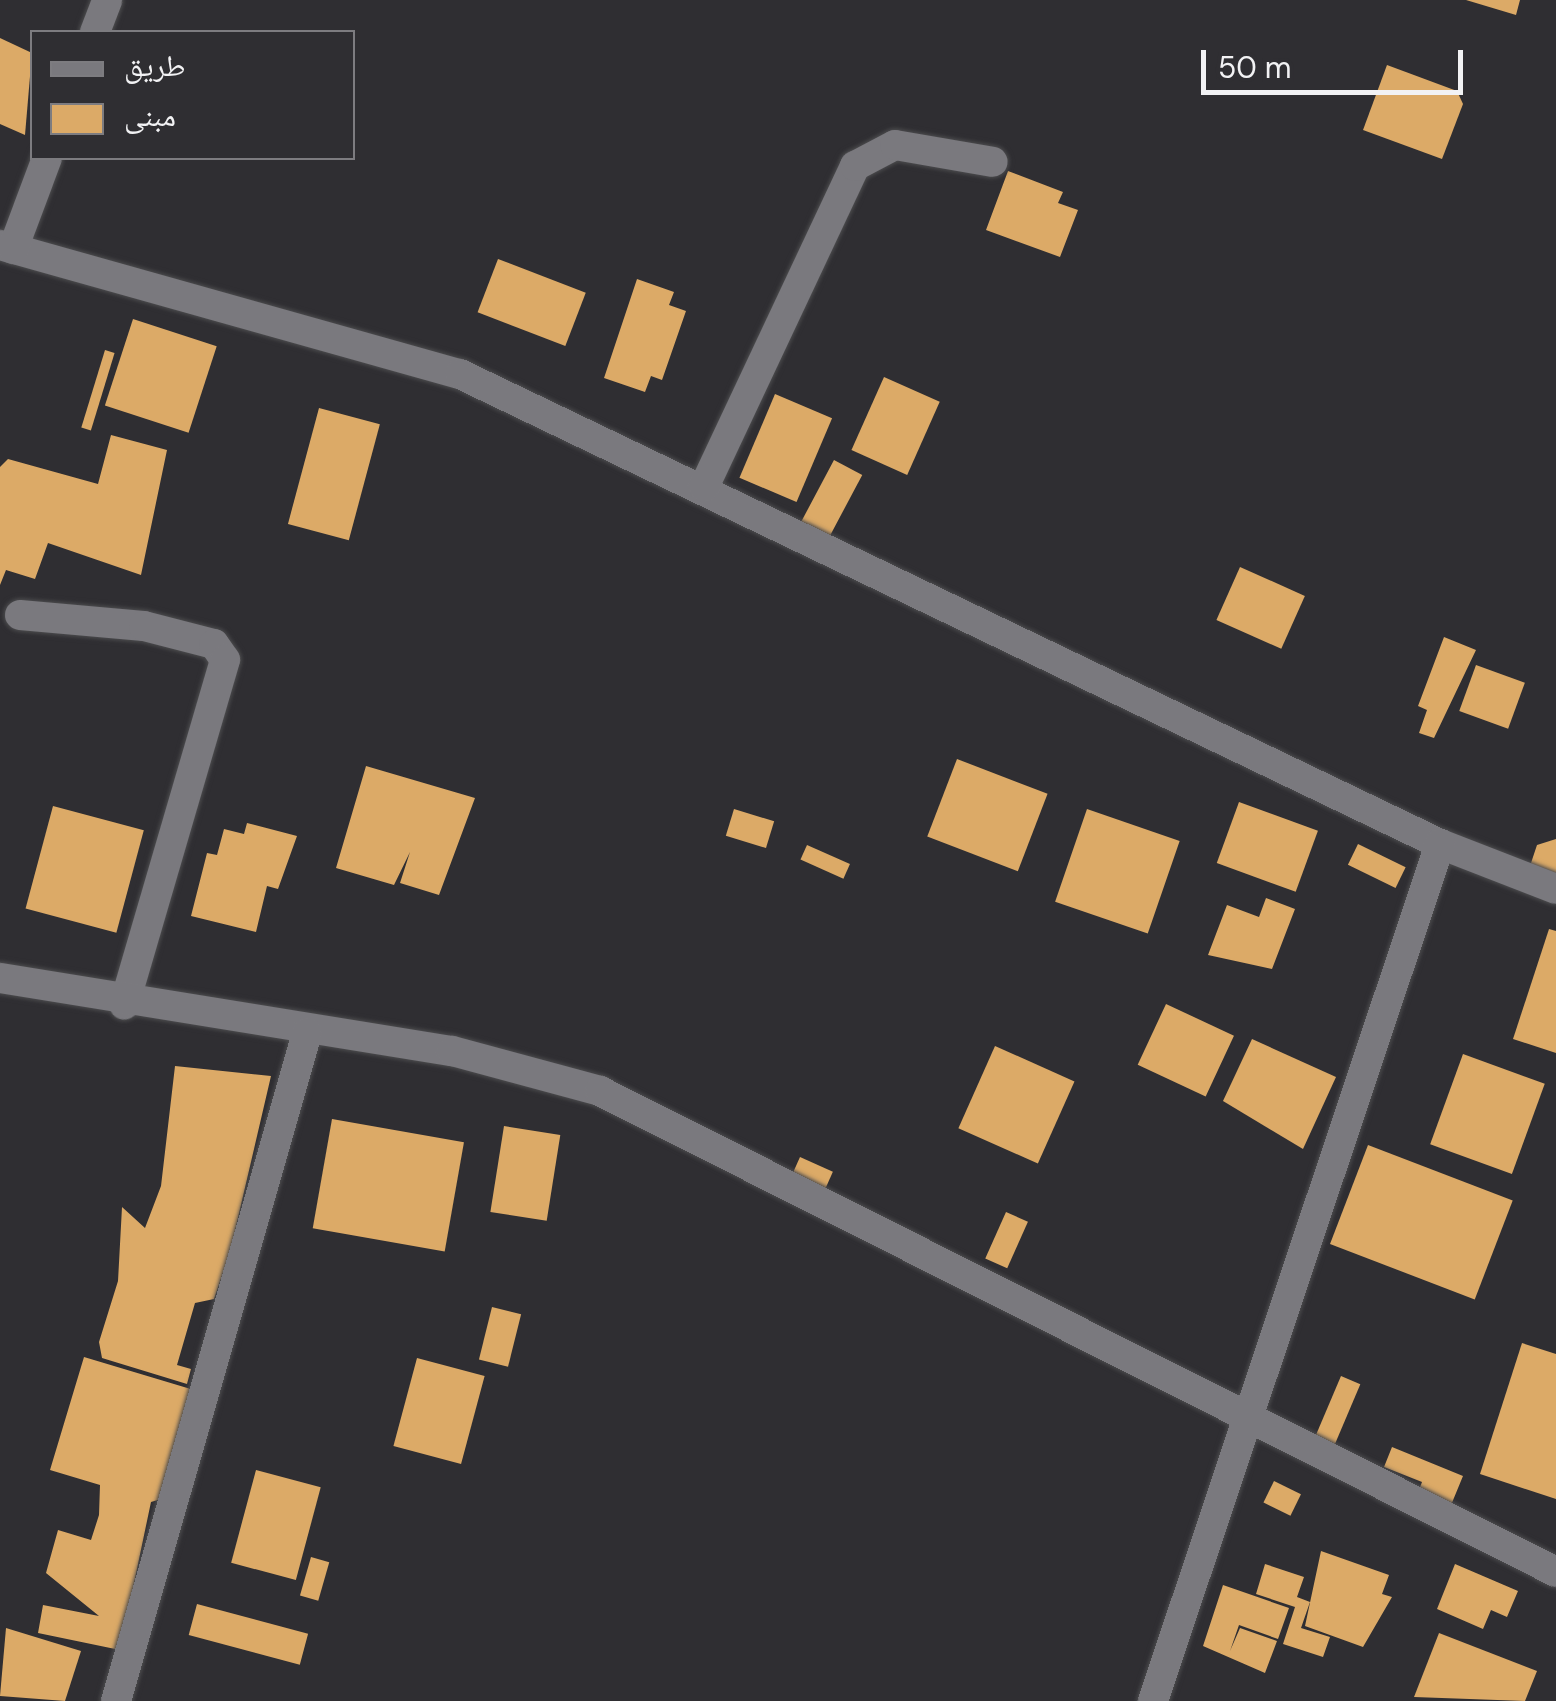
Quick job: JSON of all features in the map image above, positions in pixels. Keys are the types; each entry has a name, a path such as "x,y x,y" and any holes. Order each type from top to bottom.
{"street":[{"path":"96,30 107,0"},
{"path":"704,487 855,166 895,145 993,162"},
{"path":"47,160 6,247 460,374 704,487 1440,844 1556,889"},
{"path":"20,615 144,626 214,644 226,660 124,1006"},
{"path":"1154,1701 1440,844"},
{"path":"0,978 124,1006 452,1052 600,1091 1556,1572"},
{"path":"116,1701 307,1033"}],"building":[{"path":"1466,0 1520,0 1516,15"},
{"path":"0,38 30,52 30,76 25,135 0,124"},
{"path":"1387,65 1457,91 1463,104 1442,159 1363,130"},
{"path":"1008,171 1063,192 1058,203 1078,210 1060,257 986,230"},
{"path":"498,259 586,293 565,346 478,312"},
{"path":"637,279 674,292 669,305 686,311 662,380 651,376 645,392 604,378"},
{"path":"133,319 217,346 189,433 105,406"},
{"path":"105,350 115,353 91,430 81,427"},
{"path":"884,377 940,402 907,475 851,450"},
{"path":"775,394 832,418 797,502 739,478"},
{"path":"319,408 380,424 349,540 288,524"},
{"path":"111,435 167,450 141,575 48,543 35,579 6,570 0,585 0,467 8,459 98,484"},
{"path":"834,460 862,475 826,543 798,528"},
{"path":"1240,567 1305,596 1281,649 1216,620"},
{"path":"1444,637 1476,650 1434,738 1419,733 1427,710 1418,706"},
{"path":"1476,665 1525,683 1508,729 1459,711"},
{"path":"957,759 1048,794 1018,871 927,836"},
{"path":"366,766 475,798 439,895 400,883 410,852 394,885 336,868"},
{"path":"1239,802 1318,831 1296,892 1217,863"},
{"path":"53,806 144,830 116,933 26,908"},
{"path":"734,809 774,821 766,848 726,836"},
{"path":"1087,809 1180,841 1148,934 1055,902"},
{"path":"247,823 297,836 278,889 267,886 256,932 191,916 207,853 217,855 224,829 244,834"},
{"path":"1556,839 1556,880 1528,872 1537,845"},
{"path":"1358,844 1406,867 1396,888 1348,865"},
{"path":"807,845 850,864 843,879 800,860"},
{"path":"1266,898 1295,909 1272,969 1208,955 1227,905 1259,917"},
{"path":"1549,929 1556,931 1556,1053 1513,1039"},
{"path":"1166,1004 1234,1036 1206,1096 1138,1065"},
{"path":"1252,1039 1336,1077 1303,1149 1223,1101"},
{"path":"995,1046 1074,1081 1038,1164 958,1128"},
{"path":"1463,1054 1545,1084 1512,1174 1430,1144"},
{"path":"175,1066 271,1076 230,1252 214,1299 195,1303 177,1365 191,1369 187,1384 102,1358 99,1342 118,1281 122,1207 145,1228 161,1186"},
{"path":"332,1119 464,1142 445,1252 313,1228"},
{"path":"504,1126 560,1135 547,1221 490,1212"},
{"path":"1368,1145 1513,1201 1475,1300 1330,1244"},
{"path":"800,1157 833,1172 821,1197 789,1183"},
{"path":"1006,1212 1028,1222 1007,1268 985,1259"},
{"path":"492,1307 521,1314 508,1367 479,1359"},
{"path":"1522,1343 1556,1354 1556,1499 1480,1474"},
{"path":"84,1357 194,1390 161,1499 151,1502 120,1650 38,1633 43,1605 99,1616 46,1573 58,1530 91,1540 99,1515 100,1485 50,1470"},
{"path":"417,1358 485,1376 461,1464 393,1446"},
{"path":"1341,1376 1360,1384 1333,1448 1314,1440"},
{"path":"1392,1447 1463,1476 1449,1510 1416,1498 1422,1482 1384,1467"},
{"path":"256,1470 321,1487 296,1580 231,1563"},
{"path":"1274,1481 1301,1494 1290,1516 1263,1503"},
{"path":"1321,1551 1389,1575 1382,1594 1392,1597 1363,1647 1305,1626"},
{"path":"311,1557 329,1562 318,1601 300,1595"},
{"path":"1265,1564 1304,1577 1297,1597 1310,1602 1301,1628 1330,1637 1323,1657 1283,1644 1295,1607 1256,1594"},
{"path":"1455,1564 1518,1591 1507,1617 1491,1610 1483,1629 1437,1609"},
{"path":"1223,1585 1289,1608 1278,1639 1239,1625 1230,1651 1240,1628 1277,1641 1265,1673 1203,1646"},
{"path":"197,1604 308,1634 300,1665 189,1635"},
{"path":"6,1628 81,1651 65,1701 0,1696"},
{"path":"1439,1633 1537,1671 1525,1701 1414,1697"}]}
